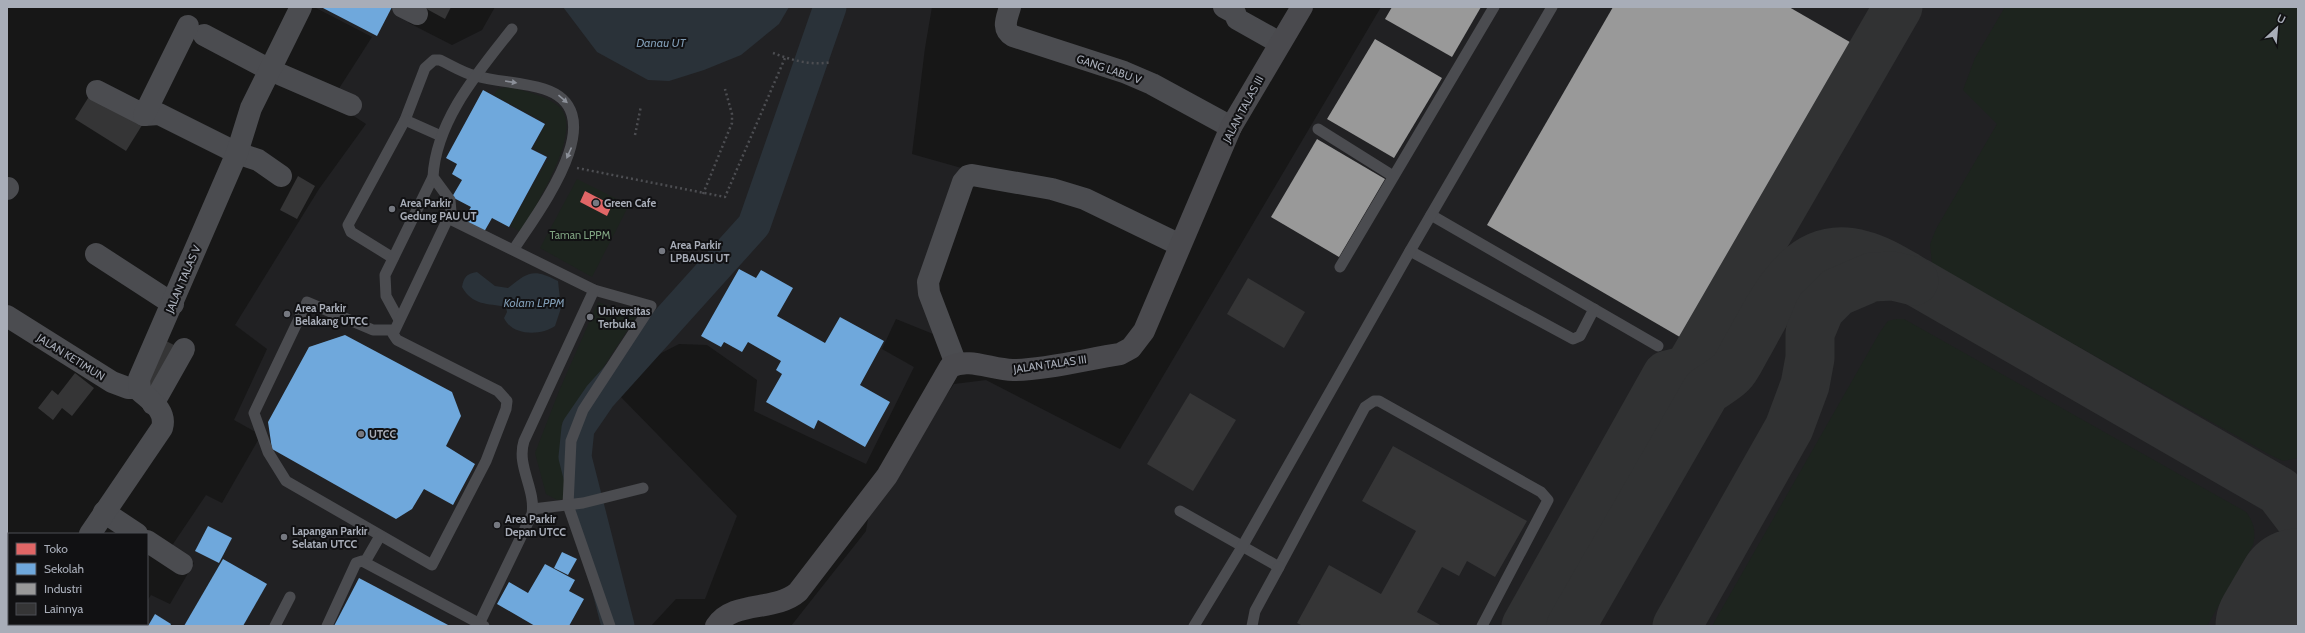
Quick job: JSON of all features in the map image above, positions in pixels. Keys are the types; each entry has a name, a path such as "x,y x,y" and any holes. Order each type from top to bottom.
{"street":[{"name":"JALAN TALAS V","path":"146,396 139,378 173,304 237,153 251,108 301,7"},
{"name":"GANG LABU V","path":"1010,7 1005,28 1008,33 1013,36 1124,72 1152,84 1231,127"},
{"path":"1224,7 1235,13 1237,19 1280,43"},
{"name":"JALAN TALAS III","path":"956,364 964,362 1002,370 1020,370 1126,352 1131,348 1144,331 1180,245 1203,196 1231,127 1302,7"},
{"path":"144,115 196,31 270,70 351,105"},
{"path":"98,91 144,115 159,114 237,153 258,160 282,176"},
{"path":"716,626 726,616 736,611 780,602 798,592 887,476 950,367 956,364 929,293 928,282 963,182 968,176 972,175 1045,188 1074,196 1100,205 1180,245"},
{"path":"96,254 173,304"},
{"name":"JALAN KETIMUN","path":"7,316 112,382 146,396"},
{"path":"91,533 162,428 163,417 161,411 146,396 184,348"},
{"path":"104,512 136,533"},
{"path":"148,542 182,564"}],"lane":[{"path":"1340,267 1494,7"},
{"path":"1194,626 1242,547 1410,250 1552,7"},
{"path":"396,325 384,287 385,275 433,177 441,136 475,76 512,29"},
{"path":"393,258 351,232 348,225 405,120 425,68 431,61 440,60 475,76 530,85 558,94 567,102 573,115 574,135 563,165 555,183 514,250"},
{"path":"405,120 441,136"},
{"path":"1318,129 1393,176"},
{"path":"396,325 373,330 307,302 254,413 268,452 286,481 432,565 486,461 507,405 504,396 498,391 397,340 393,336 396,325 448,218 451,203 433,177"},
{"path":"1431,215 1658,346"},
{"path":"448,218 594,290 651,306 583,410 574,429 569,453 568,505 610,626"},
{"path":"1410,250 1574,339 1580,336 1594,309"},
{"path":"327,626 356,564 359,561 365,562 481,625 530,520 533,509 533,497 522,460 522,447 594,290"},
{"path":"1252,626 1255,611 1365,407 1374,400 1380,401 1541,492 1548,500 1482,626"},
{"path":"533,509 583,503 643,488"},
{"path":"1180,511 1279,567"},
{"path":"365,562 380,536"},
{"path":"275,626 290,597"}],"path":[{"path":"773,53 790,60 822,64 831,62"},
{"path":"563,165 721,198 727,195 785,58"},
{"path":"703,194 732,123 732,114 725,89"},
{"path":"635,135 641,106"}],"shaded area":[{"name":"Universitas Terbuka","path":"314,7 402,7 409,23 452,45 482,30 495,7 932,7 925,48 912,154 965,169 927,275 948,340 896,319 882,349 914,367 866,464 754,411 757,380 707,345 679,344 644,362 618,394 737,516 705,599 676,599 651,626 132,626 148,625 148,600 151,595 170,604 194,563 171,547 206,495 222,503 261,435 234,420 267,349 235,325 319,189 366,124 331,101 372,37"},
{"path":"1381,7 2298,7 2298,626 791,626 866,531 870,506 954,384 986,380 1120,449"}],"green space":[{"path":"2005,7 2298,7 2298,458 2283,461 2272,456 1932,264 1930,244 1936,229 1997,124 1963,90 1975,58"},
{"path":"508,87 534,94 552,102 557,105 565,116 566,130 555,168 521,232 510,226 549,157 533,148 546,123 494,95 498,89"},
{"name":"Taman LPPM","path":"577,179 629,205 592,277 540,248"},
{"path":"598,302 636,317 604,366 570,427 564,444 562,457 572,498 557,500 546,494 535,453 559,391"},
{"path":"1904,319 2246,512 2254,527 2253,545 2207,626 1712,626 1880,332 1888,321"}],"water":[{"name":"Danau UT","path":"563,7 789,7 779,24 741,55 704,70 669,81 648,80 597,52"},
{"name":"Kolam LPPM","path":"477,272 495,286 508,288 526,275 536,273 558,281 561,308 555,326 542,332 535,333 520,331 513,328 504,318 507,312 506,307 476,301 466,293 462,287 466,276"}],"building: Toko":[{"name":"Green Cafe","path":"585,191 612,205 607,216 580,202"}],"building: Sekolah":[{"path":"321,7 392,7 377,36"},
{"path":"483,90 545,124 531,149 547,157 509,227 492,218 484,232 463,221 471,207 452,197 462,180 452,174 457,164 446,158"},
{"path":"739,269 756,278 761,270 793,288 777,316 825,343 840,317 884,341 860,385 890,402 865,447 818,420 814,429 766,402 782,374 776,370 781,361 748,342 742,352 724,342 721,347 701,336"},
{"name":"UTCC","path":"345,335 452,392 461,416 446,446 475,464 453,505 424,489 412,509 396,519 272,449 268,422 309,347"},
{"path":"208,526 232,538 219,563 195,551"},
{"path":"562,552 577,559 568,575 554,568"},
{"path":"223,559 267,584 243,626 184,626"},
{"path":"545,564 575,580 569,591 584,599 569,626 535,626 497,604 509,582 528,593"},
{"path":"359,578 450,626 334,626"},
{"path":"155,614 171,624 170,626 148,626"}],"building: Industri":[{"path":"1392,7 1481,7 1452,57 1385,19"},
{"path":"1613,7 1789,7 1855,45 1685,340 1487,225"},
{"path":"1375,39 1442,78 1394,158 1327,119"},
{"path":"1317,139 1385,179 1339,257 1271,217"}],"building: Lainnya":[{"path":"423,7 451,7 445,19"},
{"path":"93,90 144,122 126,151 75,119"},
{"path":"298,176 315,186 297,219 280,210"},
{"path":"1248,278 1305,312 1284,348 1227,314"},
{"path":"162,339 178,347 155,392 139,384"},
{"path":"75,373 94,388 72,416 62,408 53,420 38,408 52,390 58,395"},
{"path":"1190,393 1236,420 1193,491 1147,464"},
{"path":"1393,446 1527,521 1495,577 1467,561 1459,576 1442,567 1417,612 1442,626 1303,626 1297,623 1329,565 1381,594 1416,531 1362,501"}],"waterway":[{"path":"618,626 575,457 578,428 600,396 754,225 830,7"}],"taxiway":[{"path":"1526,626 1667,375 1688,370 1898,7"},
{"path":"1571,626 1706,391 1731,373 1738,364 1767,312 1790,278 1805,265 1821,256 1840,252 1869,257 1897,270 2279,491 2298,516"},
{"path":"1677,626 1789,428 1805,385 1810,358 1810,333 1820,309 1837,292 1872,277 1893,276 1914,281"},
{"path":"2288,608 2298,583"}],"runway":[{"path":"2277,626 2298,590"}],"place":[{"name":"Green Cafe","path":"596,203"},
{"name":"Area Parkir Gedung PAU UT","path":"392,209"},
{"name":"Area Parkir LPBAUSI UT","path":"662,251"},
{"name":"Area Parkir Belakang UTCC","path":"287,314"},
{"name":"Universitas Terbuka","path":"590,317"},
{"name":"UTCC","path":"361,434"},
{"name":"Area Parkir Depan UTCC","path":"497,525"},
{"name":"Lapangan Parkir Selatan UTCC","path":"284,537"}]}
